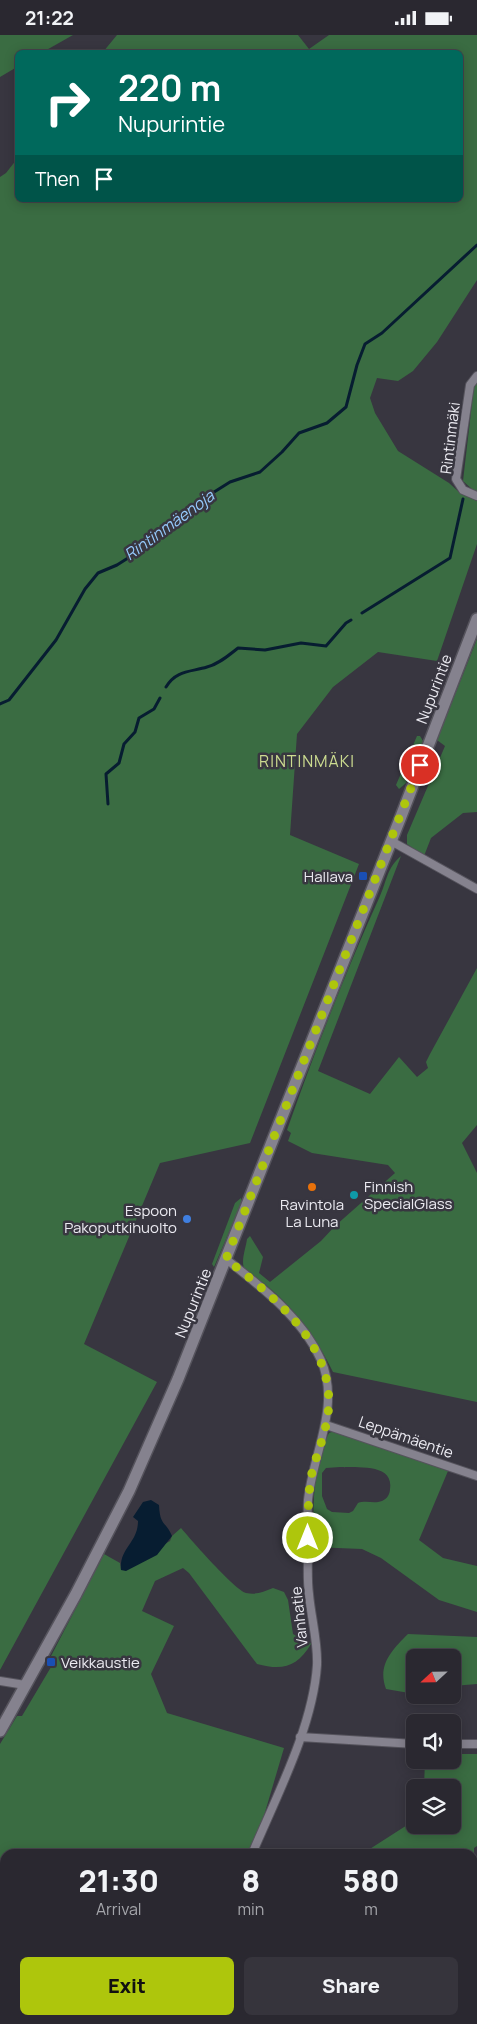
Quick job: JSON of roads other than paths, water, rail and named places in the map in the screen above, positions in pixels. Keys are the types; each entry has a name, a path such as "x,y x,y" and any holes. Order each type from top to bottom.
{"main road":[{"name":"Nupurintie","path":"0,1731 76,1594 129,1491 178,1379 477,619"}],"street":[{"name":"Rintinmäki","path":"477,375 470,385 456,479 464,490 477,496"},
{"path":"391,841 477,889"},
{"name":"Vanhatie","path":"226,1259 264,1288 292,1317 308,1338 321,1360 328,1391 326,1425 315,1461 308,1502 308,1592 317,1666 311,1698 300,1737 254,1849"},
{"name":"Leppämäentie","path":"326,1425 477,1476"},
{"path":"0,1681 25,1685"},
{"path":"300,1737 406,1743"},
{"path":"461,1744 477,1744"}],"water":[{"path":"151,1500 159,1505 162,1521 172,1536 157,1555 126,1571 121,1570 123,1556 137,1529 138,1521 133,1517 143,1502"}],"waterway":[{"name":"Rintinmäenoja","path":"0,704 9,700 56,640 85,589 98,573 117,565 139,551 176,516 230,482 260,472 299,433 327,423 346,407 357,365 365,344 382,333 477,245"},
{"path":"362,613 450,558 463,499"},
{"path":"166,687 174,677 216,664 238,648 265,650 301,643 326,646 346,623 351,620"},
{"path":"108,804 106,774 119,763 124,744 135,732 139,718 154,709 160,698"}],"place":[{"name":"Hallava","path":"363,876"},
{"name":"Ravintola La Luna","path":"312,1187"},
{"name":"Finnish SpecialGlass","path":"354,1195"},
{"name":"Espoon Pakoputkihuolto","path":"187,1219"},
{"name":"Veikkaustie","path":"51,1662"}],"district":[{"name":"RINTINMÄKI","path":"307,761"}]}
